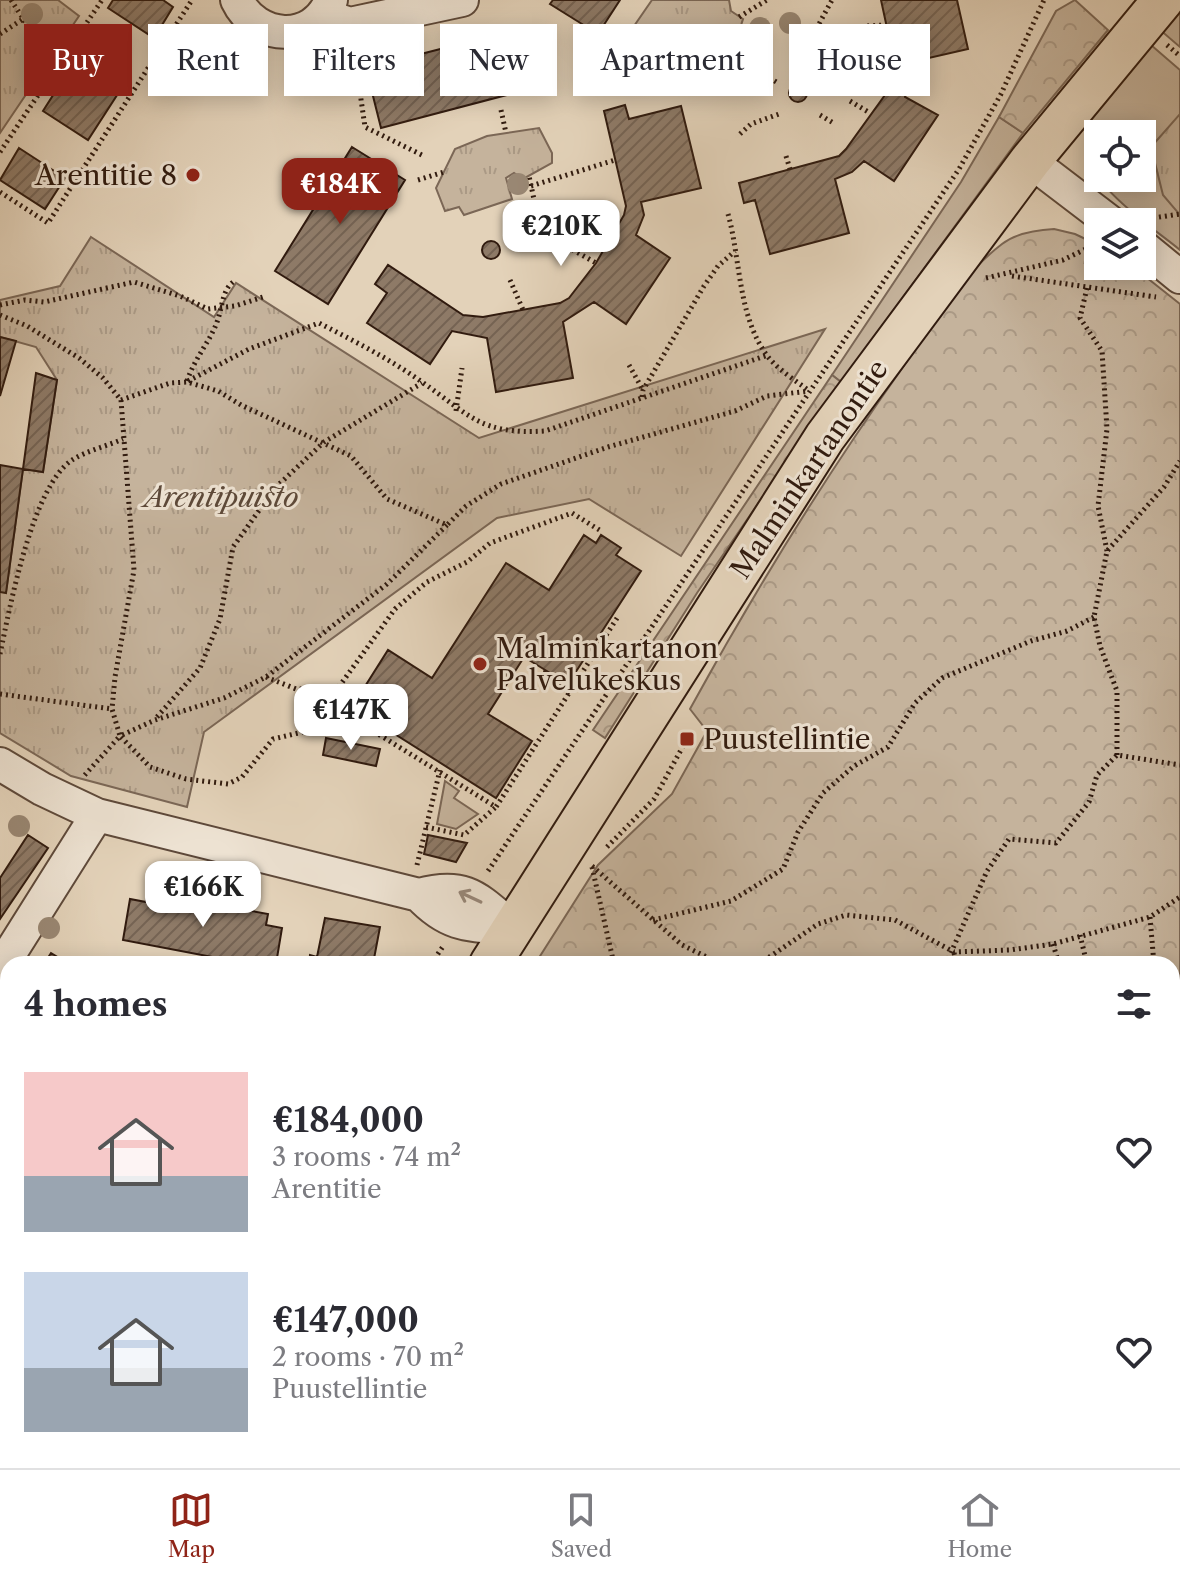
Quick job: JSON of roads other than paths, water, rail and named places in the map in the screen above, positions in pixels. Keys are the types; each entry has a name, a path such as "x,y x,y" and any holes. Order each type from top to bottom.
{"main road":[{"name":"Malminkartanontie","path":"495,956 825,437 1030,161 1163,0"}],"street":[{"path":"237,0 244,14 258,26 273,32 290,33 307,28 327,7 350,24 462,0"},
{"path":"1030,161 1092,208"},
{"path":"1156,266 1172,288"},
{"path":"0,764 42,789 97,815 418,880 438,914 457,924 513,928"},
{"path":"8,956 97,815"}],"place":[{"name":"Arentitie 8","path":"193,175"},
{"name":"Malminkartanon Palvelukeskus","path":"480,664"},
{"name":"Puustellintie","path":"687,739"}],"park label":[{"name":"Arentipuisto","path":"221,497"}]}
